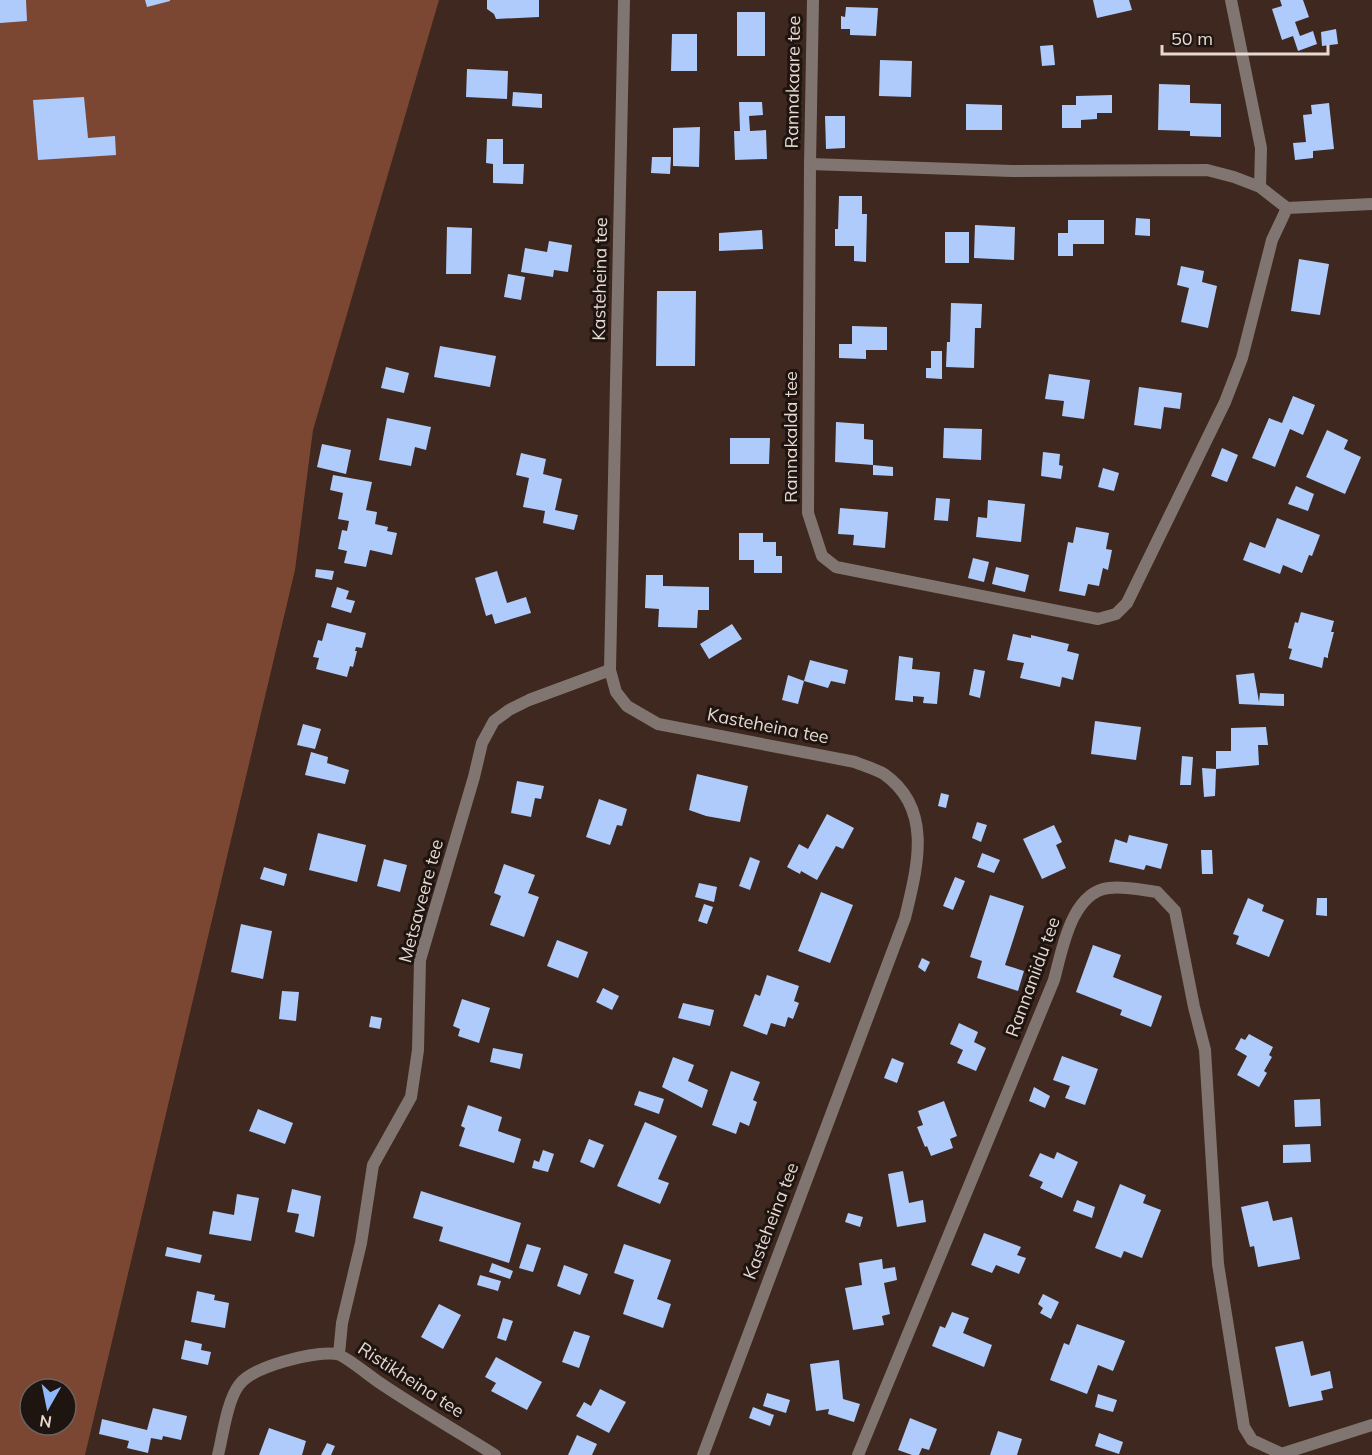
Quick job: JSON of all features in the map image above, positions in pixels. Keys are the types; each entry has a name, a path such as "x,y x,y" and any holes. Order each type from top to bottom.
{"street":[{"name":"Kasteheina tee","path":"624,0 610,670 616,692 627,706 658,724 855,762 883,774 904,792 916,816 918,866 905,918 703,1455"},
{"name":"Rannakaare tee","path":"810,165 813,0"},
{"path":"1231,0 1261,148 1260,187"},
{"path":"810,165 1012,171 1207,170 1260,187 1287,208 1372,204"},
{"name":"Rannakalda tee","path":"810,165 808,513 822,556 836,567 1098,619 1116,614 1127,603 1225,402 1242,358 1272,240 1287,208"},
{"name":"Metsaveere tee","path":"339,1354 342,1323 361,1243 373,1165 411,1097 418,1050 420,960 482,743 494,721 509,710 529,700 610,670"},
{"name":"Rannaniidu tee","path":"858,1455 1054,980 1069,926 1091,894 1107,888 1156,892 1175,911 1205,1050 1218,1264 1244,1426 1252,1440 1279,1454"},
{"name":"Ristikheina tee","path":"218,1455 232,1397 242,1381 284,1361 339,1354 383,1385 495,1455"},
{"path":"1279,1454 1372,1425"}],"shaded area":[{"path":"0,0 439,0 313,430 295,570 85,1455 0,1455"}],"building":[{"path":"0,0 26,0 27,21 0,23"},
{"path":"145,0 170,0 170,1 147,7"},
{"path":"487,0 539,0 539,17 496,19 494,14 487,9"},
{"path":"1093,0 1129,0 1132,10 1097,18"},
{"path":"1280,0 1303,0 1309,17 1295,22 1300,36 1313,31 1317,44 1298,51 1293,36 1282,40 1272,9 1282,6"},
{"path":"846,7 878,8 876,36 850,35 850,29 841,29 841,16 845,17"},
{"path":"737,12 765,12 765,56 737,56"},
{"path":"1336,29 1338,44 1322,46 1321,32"},
{"path":"672,34 697,34 697,71 671,71"},
{"path":"1053,45 1055,65 1042,66 1040,46"},
{"path":"880,60 912,61 911,97 879,96"},
{"path":"467,69 508,71 507,99 466,97"},
{"path":"1159,84 1190,85 1190,103 1221,104 1221,137 1190,136 1190,131 1158,130"},
{"path":"513,92 542,94 542,108 512,106"},
{"path":"1112,95 1112,113 1097,113 1097,119 1081,120 1081,128 1062,128 1062,105 1076,105 1076,96"},
{"path":"84,97 88,138 115,136 116,155 38,160 33,100"},
{"path":"739,102 762,102 763,115 749,116 750,131 766,130 767,159 735,160 734,131 740,131"},
{"path":"1329,103 1334,149 1313,151 1313,158 1295,160 1293,143 1306,142 1303,115 1312,114 1311,105"},
{"path":"966,104 1002,105 1002,130 966,130"},
{"path":"825,116 845,116 845,148 826,149"},
{"path":"700,127 699,167 673,166 673,128"},
{"path":"487,139 503,139 503,164 524,164 523,184 493,183 493,164 486,163"},
{"path":"652,157 671,157 670,174 651,173"},
{"path":"839,196 862,196 862,214 867,214 866,262 854,261 854,246 835,246"},
{"path":"1136,218 1150,219 1150,236 1135,235"},
{"path":"1068,220 1104,220 1104,244 1073,244 1073,256 1058,256 1058,233 1068,233"},
{"path":"975,225 1015,227 1014,260 974,258"},
{"path":"447,227 472,228 471,274 446,274"},
{"path":"762,230 763,249 719,251 719,233"},
{"path":"945,232 969,232 969,263 945,263"},
{"path":"549,241 572,245 568,272 554,270 553,277 521,272 525,248 547,252"},
{"path":"1299,259 1329,264 1320,315 1291,311"},
{"path":"1181,266 1204,271 1202,282 1217,286 1208,328 1181,322 1189,288 1177,285"},
{"path":"508,274 525,277 521,300 504,297"},
{"path":"657,291 696,291 695,366 656,366"},
{"path":"951,303 982,304 981,328 975,328 974,368 946,367 947,342 950,342"},
{"path":"852,326 887,327 887,350 866,350 866,359 839,358 839,344 852,344"},
{"path":"440,346 496,356 490,387 434,377"},
{"path":"931,351 942,351 942,379 926,378 926,368 931,368"},
{"path":"386,367 409,373 404,393 381,388"},
{"path":"1049,374 1090,380 1084,419 1062,416 1064,401 1045,399"},
{"path":"1139,387 1182,393 1180,409 1164,407 1161,429 1134,425"},
{"path":"1293,396 1315,405 1303,435 1290,429 1275,467 1252,458 1269,418 1282,423"},
{"path":"387,418 431,427 426,450 415,447 411,466 379,460"},
{"path":"836,422 864,424 864,439 873,440 873,465 835,462"},
{"path":"944,428 982,429 981,460 943,458"},
{"path":"1327,430 1348,440 1344,449 1361,457 1345,494 1306,477"},
{"path":"730,438 770,438 769,464 730,464"},
{"path":"322,444 351,450 346,474 317,467"},
{"path":"1222,448 1238,455 1227,482 1211,476"},
{"path":"1043,452 1060,454 1059,465 1063,466 1061,479 1041,476"},
{"path":"521,453 546,459 543,474 562,479 555,510 578,515 574,530 543,523 545,511 523,507 529,478 516,475"},
{"path":"873,465 893,467 893,476 873,475"},
{"path":"1103,468 1119,473 1114,491 1098,487"},
{"path":"333,475 372,482 366,510 377,512 375,524 388,527 387,531 397,533 392,555 370,550 366,567 344,563 347,551 338,549 342,530 347,531 349,521 338,519 343,493 330,490"},
{"path":"1296,486 1314,494 1308,511 1288,504"},
{"path":"936,498 950,499 948,521 934,520"},
{"path":"988,500 1025,504 1021,542 976,537 978,517 987,518"},
{"path":"840,508 888,512 885,548 853,545 854,535 838,534"},
{"path":"1277,518 1320,535 1302,573 1283,565 1280,574 1243,560 1250,542 1265,548"},
{"path":"1076,527 1109,533 1106,549 1112,550 1108,570 1103,568 1099,586 1088,584 1085,596 1059,591 1068,542 1073,543"},
{"path":"739,533 763,533 763,542 776,542 776,556 782,556 782,573 754,573 754,560 739,560"},
{"path":"973,558 989,562 984,582 968,578"},
{"path":"996,567 1029,575 1025,592 992,584"},
{"path":"316,569 334,571 332,580 315,577"},
{"path":"497,571 507,603 526,597 531,613 495,624 492,614 486,616 475,578"},
{"path":"646,575 663,575 663,586 709,587 709,610 698,610 697,628 658,627 659,609 645,608"},
{"path":"337,587 349,591 346,599 355,601 351,613 331,607"},
{"path":"1301,612 1334,621 1328,658 1324,657 1322,668 1289,659 1292,649 1288,648 1295,622 1298,623"},
{"path":"327,623 366,633 362,648 356,647 353,667 350,666 347,677 316,669 319,658 313,657 318,640 322,641"},
{"path":"732,624 742,639 709,659 700,644"},
{"path":"1013,634 1031,638 1031,635 1069,644 1067,651 1079,654 1073,680 1062,677 1060,687 1020,678 1024,663 1007,660"},
{"path":"899,656 913,658 912,669 940,672 937,704 923,703 924,697 913,696 913,702 895,700"},
{"path":"810,660 848,670 845,684 831,681 828,688 804,681"},
{"path":"974,669 985,671 980,698 969,695"},
{"path":"1254,673 1259,702 1260,693 1284,694 1284,706 1239,704 1236,675"},
{"path":"788,675 804,681 798,704 782,700"},
{"path":"1095,721 1141,727 1136,760 1091,754"},
{"path":"303,724 321,729 315,749 297,745"},
{"path":"1266,727 1268,745 1258,745 1259,765 1216,769 1216,751 1231,751 1231,728"},
{"path":"311,752 328,757 327,763 349,770 345,784 305,775"},
{"path":"1182,756 1193,757 1191,785 1180,785"},
{"path":"1202,768 1216,769 1215,796 1204,797"},
{"path":"697,774 748,786 740,822 706,816 689,810"},
{"path":"517,781 544,786 541,799 535,798 531,817 511,813"},
{"path":"941,793 949,795 946,808 938,806"},
{"path":"599,799 627,809 622,826 617,825 610,845 586,837"},
{"path":"827,814 854,828 843,849 836,846 817,880 801,871 800,874 787,867 799,844 808,849"},
{"path":"977,822 987,825 981,842 972,838"},
{"path":"1054,825 1062,842 1056,845 1066,868 1042,879 1023,839"},
{"path":"318,833 366,845 357,882 309,870"},
{"path":"1129,835 1168,844 1161,869 1146,865 1144,870 1109,862 1115,839 1127,843"},
{"path":"1201,850 1212,850 1213,874 1202,874"},
{"path":"982,853 1000,860 994,873 977,867"},
{"path":"750,857 760,861 750,890 739,886"},
{"path":"384,859 407,865 400,892 377,886"},
{"path":"504,864 535,875 528,893 539,897 524,937 490,925 501,896 494,893"},
{"path":"264,867 287,874 284,886 260,879"},
{"path":"955,877 965,881 953,910 943,906"},
{"path":"699,883 717,887 714,902 695,897"},
{"path":"821,892 853,905 830,963 798,951"},
{"path":"990,895 1024,906 1005,965 1024,971 1018,991 977,978 982,961 970,957"},
{"path":"1248,898 1264,905 1262,911 1284,920 1269,957 1236,944 1239,936 1233,934"},
{"path":"1317,898 1327,898 1327,916 1316,915"},
{"path":"704,904 713,907 707,924 698,921"},
{"path":"241,924 272,931 263,979 231,972"},
{"path":"557,940 588,952 578,978 547,966"},
{"path":"1093,945 1121,955 1113,977 1162,996 1151,1027 1120,1015 1122,1010 1076,992"},
{"path":"922,958 930,962 925,972 918,967"},
{"path":"767,975 799,986 794,1001 799,1003 793,1019 788,1017 785,1027 771,1023 767,1035 743,1026 755,994 760,996"},
{"path":"603,988 619,996 612,1010 596,1002"},
{"path":"282,991 299,992 296,1021 279,1019"},
{"path":"462,999 490,1008 479,1043 458,1036 460,1029 453,1026"},
{"path":"683,1003 714,1010 710,1026 678,1018"},
{"path":"371,1016 382,1018 380,1029 369,1027"},
{"path":"959,1023 978,1032 974,1042 986,1048 976,1071 957,1063 963,1050 950,1044"},
{"path":"1249,1034 1273,1047 1269,1055 1272,1057 1264,1071 1267,1073 1259,1087 1237,1075 1247,1056 1235,1049 1241,1038 1245,1040"},
{"path":"493,1048 523,1054 520,1069 490,1062"},
{"path":"1062,1056 1098,1069 1085,1105 1065,1098 1070,1086 1053,1080"},
{"path":"673,1057 694,1065 688,1081 708,1090 702,1108 662,1087"},
{"path":"892,1058 904,1063 897,1083 884,1078"},
{"path":"731,1071 760,1082 753,1100 757,1102 749,1126 740,1122 736,1134 712,1125"},
{"path":"1034,1087 1050,1096 1045,1108 1029,1101"},
{"path":"639,1091 664,1099 659,1114 634,1105"},
{"path":"1320,1099 1321,1126 1295,1127 1294,1100"},
{"path":"944,1101 957,1136 950,1139 953,1148 931,1156 917,1127 923,1125 918,1111"},
{"path":"468,1105 502,1117 498,1131 521,1139 514,1163 459,1146 465,1128 461,1126"},
{"path":"258,1109 293,1123 285,1144 249,1131"},
{"path":"645,1122 677,1136 658,1179 669,1183 660,1204 617,1186"},
{"path":"589,1139 604,1145 594,1168 580,1162"},
{"path":"1310,1144 1311,1162 1283,1163 1283,1145"},
{"path":"543,1150 554,1154 548,1172 532,1168 534,1160 539,1162"},
{"path":"1057,1152 1078,1162 1062,1198 1040,1188 1043,1182 1029,1176 1040,1153 1054,1159"},
{"path":"903,1171 909,1203 923,1200 926,1222 897,1227 888,1174"},
{"path":"1120,1184 1146,1195 1143,1203 1161,1210 1142,1258 1124,1251 1121,1258 1095,1248"},
{"path":"292,1189 321,1196 314,1237 295,1232 299,1214 287,1212"},
{"path":"421,1191 521,1223 509,1263 439,1241 443,1227 413,1218"},
{"path":"237,1194 259,1198 251,1241 209,1234 213,1211 234,1215"},
{"path":"1077,1200 1095,1207 1092,1218 1073,1211"},
{"path":"1268,1201 1273,1221 1292,1217 1300,1259 1258,1267 1254,1246 1250,1247 1241,1207"},
{"path":"848,1213 863,1217 860,1227 845,1222"},
{"path":"984,1233 1021,1247 1017,1255 1026,1258 1019,1274 996,1265 992,1273 971,1265"},
{"path":"527,1244 541,1248 533,1272 519,1268"},
{"path":"624,1244 671,1260 657,1299 671,1304 663,1328 623,1314 634,1280 614,1273"},
{"path":"167,1247 202,1255 200,1263 165,1256"},
{"path":"882,1259 883,1269 895,1267 897,1280 884,1283 890,1314 882,1316 884,1325 853,1330 845,1288 862,1285 859,1263"},
{"path":"492,1263 513,1271 510,1279 489,1272"},
{"path":"564,1265 588,1274 580,1295 557,1286"},
{"path":"480,1275 501,1281 498,1291 477,1285"},
{"path":"197,1291 215,1295 214,1300 229,1303 225,1328 191,1322"},
{"path":"1043,1294 1059,1302 1051,1319 1040,1313 1043,1308 1038,1304"},
{"path":"439,1304 461,1315 443,1349 421,1337"},
{"path":"952,1312 969,1318 963,1333 992,1345 984,1367 932,1346 940,1326 945,1328"},
{"path":"503,1318 513,1321 506,1341 497,1338"},
{"path":"1077,1324 1125,1341 1113,1371 1098,1365 1087,1394 1050,1380 1064,1343 1069,1345"},
{"path":"574,1331 590,1336 579,1368 562,1362"},
{"path":"185,1340 202,1344 201,1350 211,1352 208,1365 181,1359"},
{"path":"1303,1341 1311,1376 1330,1371 1333,1388 1321,1391 1323,1400 1289,1407 1275,1347"},
{"path":"496,1357 542,1382 527,1410 491,1391 496,1383 485,1377"},
{"path":"839,1360 843,1399 860,1404 854,1422 828,1414 829,1409 816,1411 810,1364"},
{"path":"600,1389 626,1402 609,1433 576,1416 584,1402 591,1406"},
{"path":"767,1393 790,1400 786,1413 763,1406"},
{"path":"1098,1394 1117,1400 1113,1412 1095,1407"},
{"path":"753,1407 774,1415 770,1426 749,1418"},
{"path":"153,1408 187,1416 181,1440 163,1436 162,1440 151,1438 148,1453 127,1448 129,1441 99,1434 102,1419 147,1430"},
{"path":"910,1418 937,1429 929,1450 922,1448 919,1455 898,1450"},
{"path":"269,1428 306,1441 302,1455 259,1455"},
{"path":"998,1431 1022,1439 1017,1455 990,1455"},
{"path":"1099,1433 1123,1442 1119,1454 1095,1446"},
{"path":"577,1435 597,1444 592,1455 568,1455"},
{"path":"327,1443 335,1446 331,1455 321,1455"}]}
